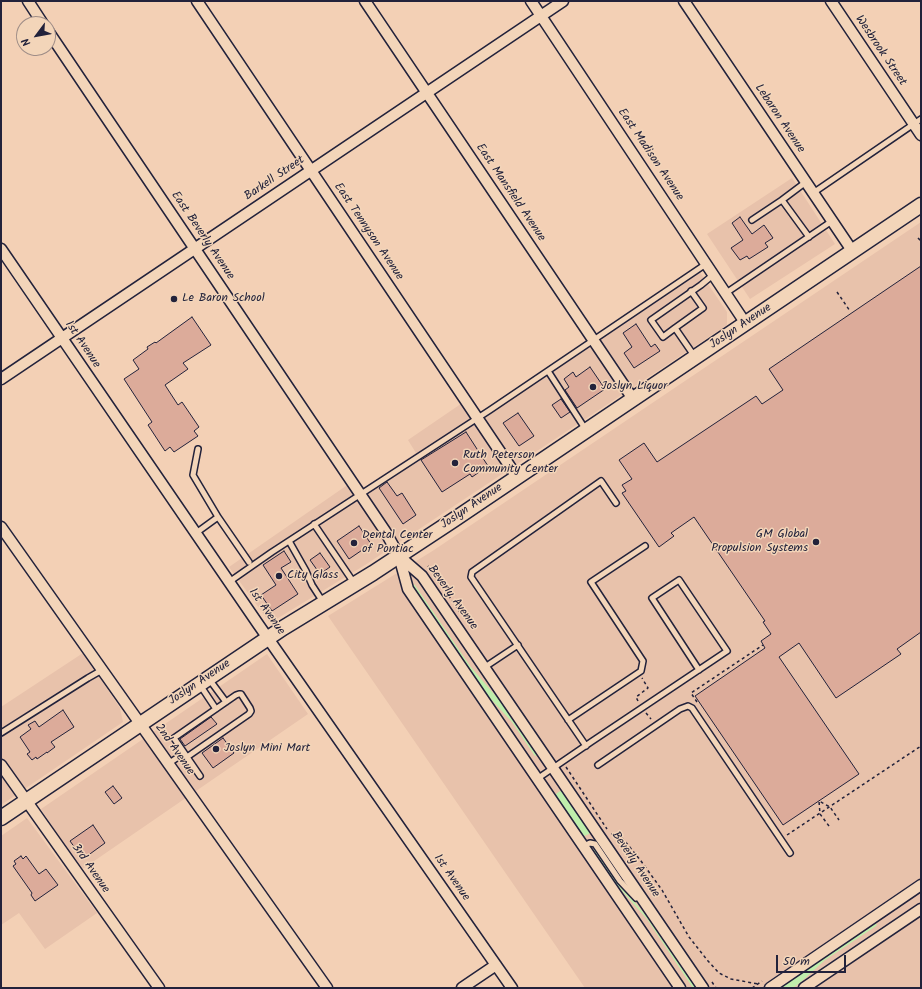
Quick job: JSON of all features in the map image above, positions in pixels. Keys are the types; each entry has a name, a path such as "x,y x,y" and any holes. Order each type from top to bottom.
{"main road":[{"name":"Joslyn Avenue","path":"1,818 268,638 399,556 587,431 921,205"}],"street":[{"path":"28,1 38,16"},
{"name":"East Tennyson Avenue","path":"196,1 517,477"},
{"name":"East Mansfield Avenue","path":"365,1 633,400"},
{"name":"East Madison Avenue","path":"531,1 746,324"},
{"name":"Barkell Street","path":"1,379 563,1"},
{"name":"Lebaron Avenue","path":"684,1 853,252"},
{"name":"Wesbrook Street","path":"831,1 917,121 921,135"},
{"name":"East Beverly Avenue","path":"56,43 385,531 399,556"},
{"name":"1st Avenue","path":"1,249 229,582 512,988"},
{"name":"2nd Avenue","path":"1,526 327,988"},
{"path":"399,556 408,588 680,988"},
{"name":"Beverly Avenue","path":"399,556 422,576 703,988"},
{"name":"3rd Avenue","path":"2,770 26,801 159,988"},
{"path":"770,988 921,885"},
{"path":"804,988 921,908"},
{"path":"462,988 496,965"}],"lane":[{"path":"813,193 917,121"},
{"path":"752,220 806,182"},
{"path":"782,200 809,237"},
{"path":"726,293 832,221"},
{"path":"229,582 314,524 594,341 706,264"},
{"path":"691,292 703,308 663,337 651,320 713,275"},
{"path":"675,328 696,358"},
{"path":"548,371 587,431"},
{"path":"198,449 193,475 218,517 249,562"},
{"path":"586,746 471,577 472,572 601,481 616,503"},
{"path":"196,534 218,517"},
{"path":"314,524 354,584"},
{"path":"289,541 306,570 312,586 324,603"},
{"path":"568,720 641,671 643,661 591,582 645,546"},
{"path":"537,779 553,768 586,746 699,670 727,651 679,580 652,598 699,670"},
{"path":"485,668 518,645"},
{"path":"1,733 102,670"},
{"path":"204,681 226,702"},
{"path":"204,681 216,709"},
{"path":"168,764 185,755 249,714 251,711 241,694 226,702 175,736 174,738 185,755 200,776"},
{"path":"598,765 680,709 688,706 692,708 790,852"},
{"path":"583,846 590,843 595,844 620,881 655,917"}],"path":[{"path":"918,238 921,241"},
{"path":"837,292 850,311"},
{"path":"700,706 691,693 763,645"},
{"path":"783,829 787,836 921,746"},
{"path":"829,826 820,814 819,801 830,807 839,820"},
{"path":"611,834 617,834 624,840 641,861 662,890 688,936 719,973 731,979 758,984"}],"shaded area":[{"path":"792,178 835,244 750,299 707,234"},
{"path":"921,222 921,988 585,988 328,616 434,550"},
{"path":"697,268 727,312 727,325 365,565 270,623 229,567 356,479 363,488 416,453 408,440 471,397 481,412"},
{"path":"83,653 120,708 123,722 1,805 1,707"},
{"path":"267,654 308,714 81,870 41,809"},
{"path":"27,818 97,913 45,949 19,913 1,925 1,836"}],"green space":[{"path":"414,584 470,666 500,701 537,755 535,756 512,722 488,696 413,586"},
{"path":"560,791 590,832 589,834 584,836 556,796 556,794"},
{"path":"594,849 620,885 648,918 696,988 693,988 647,919 616,884 593,851"},
{"path":"877,924 876,926 825,960 793,988 780,988"}],"building":[{"path":"740,217 752,234 764,225 773,238 765,243 768,247 749,259 747,256 740,260 731,248 743,240 732,223"},
{"name":"GM Global Propulsion Systems","path":"921,266 921,632 897,649 901,654 836,698 799,643 779,657 859,774 783,825 695,696 765,648 761,641 771,634 763,622 765,621 694,517 671,533 674,536 659,547 622,493 626,491 622,485 632,479 619,460 644,443 657,462 756,396 762,404 783,390 769,369"},
{"path":"192,317 211,345 183,363 188,369 165,385 178,405 182,402 199,427 194,431 198,436 174,452 170,447 165,451 148,425 152,422 124,379 139,369 133,360 148,349 147,347 155,342 156,343"},
{"path":"636,324 651,347 655,344 660,351 634,368 624,353 632,347 623,333"},
{"path":"590,367 605,389 577,408 565,390 569,387 564,379 573,372 576,377"},
{"path":"561,399 570,412 561,418 552,405"},
{"path":"518,413 534,436 519,446 503,423"},
{"name":"Ruth Peterson Community Center","path":"466,432 488,466 472,477 470,474 442,492 421,460"},
{"path":"387,482 397,496 402,493 416,515 403,524 379,488"},
{"name":"Dental Center of Pontiac","path":"359,526 371,544 349,559 337,541"},
{"name":"City Glass","path":"284,551 291,562 281,568 298,594 272,611 261,595 276,585 263,565"},
{"path":"320,553 330,567 320,574 310,560"},
{"path":"63,710 74,727 51,742 55,747 37,759 36,757 32,760 27,754 30,752 20,737 31,729 28,725 35,721 39,727"},
{"path":"211,717 217,724 185,746 180,739"},
{"path":"223,738 234,753 213,768 202,753"},
{"path":"113,786 122,798 114,804 105,792"},
{"path":"93,825 105,843 83,859 70,841"},
{"path":"21,856 23,859 26,856 39,874 46,869 58,885 35,901 31,895 32,893 13,866 16,864 14,861"}],"place":[{"name":"Le Baron School","path":"174,299"},
{"name":"Joslyn Liquor","path":"593,387"},
{"name":"Ruth Peterson Community Center","path":"455,463"},
{"name":"GM Global Propulsion Systems","path":"816,542"},
{"name":"Dental Center of Pontiac","path":"354,543"},
{"name":"City Glass","path":"279,576"},
{"name":"Joslyn Mini Mart","path":"216,749"}]}
